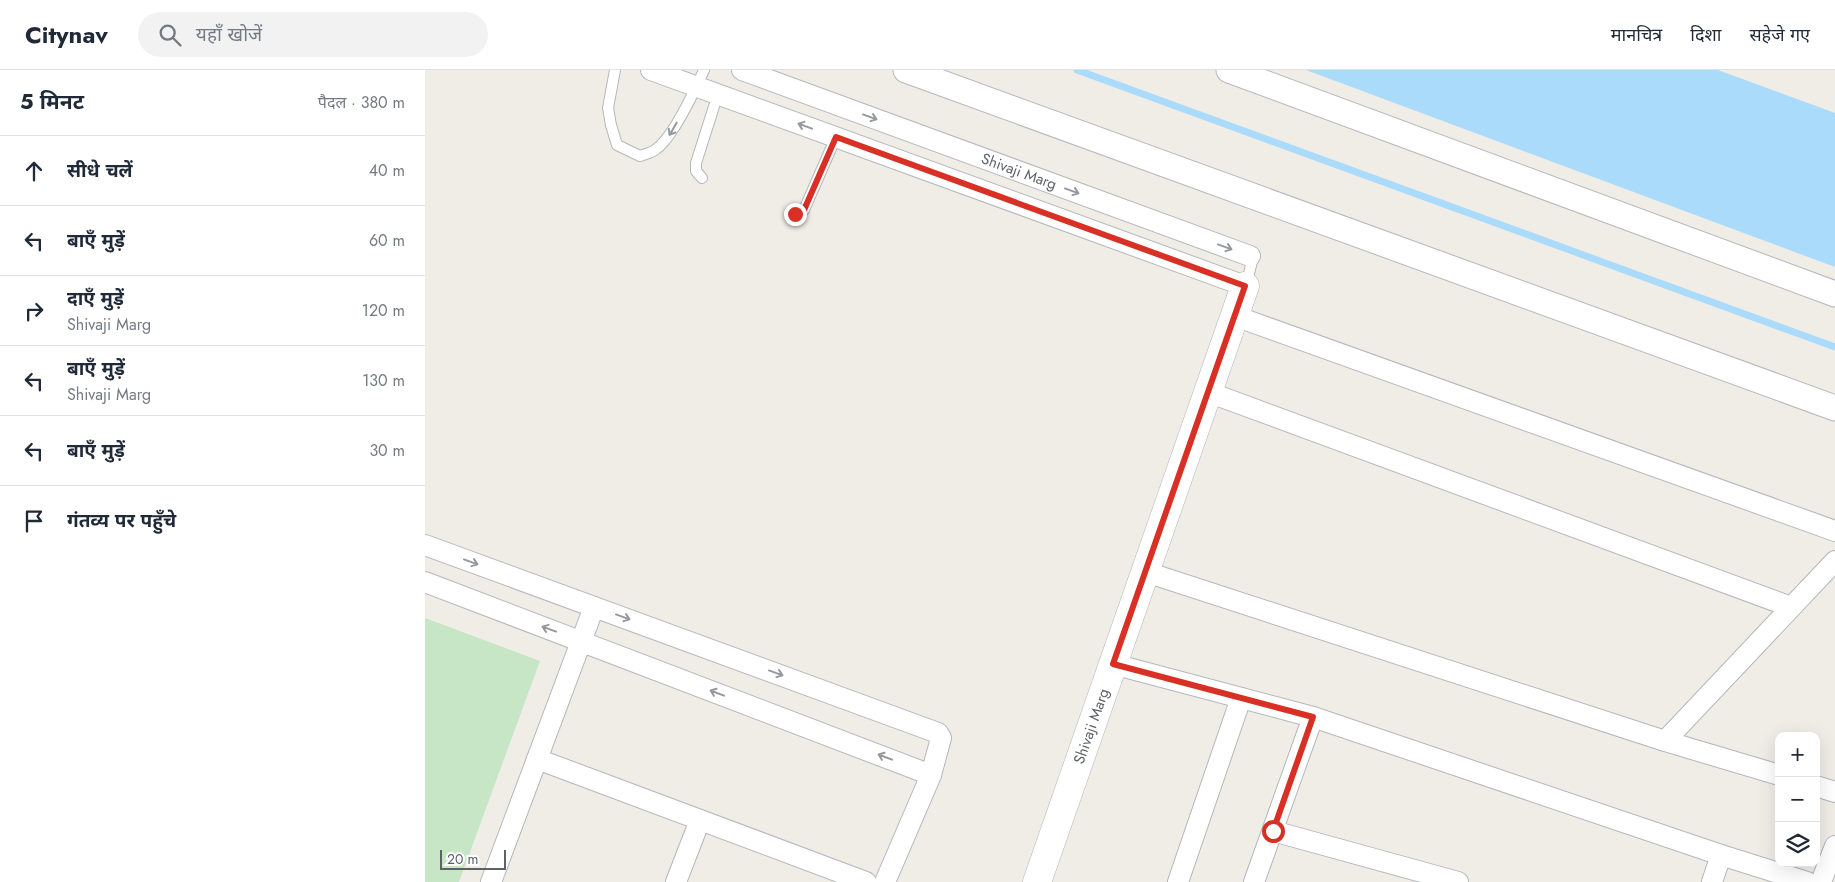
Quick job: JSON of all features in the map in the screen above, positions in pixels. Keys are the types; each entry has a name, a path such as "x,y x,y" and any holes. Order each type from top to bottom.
{"main road":[{"name":"Shivaji Marg","path":"1037,882 1245,286"}],"street":[{"name":"Shivaji Marg","path":"651,70 701,78 718,94 1245,286"},
{"path":"906,70 1835,408"},
{"path":"1229,70 1835,294"},
{"name":"Shivaji Marg","path":"750,106 751,73 1250,256"},
{"path":"1235,316 1835,531"},
{"path":"1209,392 1791,608"},
{"path":"425,545 938,733 941,738 931,775 885,882"},
{"path":"1665,741 1835,561"},
{"path":"1146,572 1665,741 1775,774"},
{"path":"425,582 931,775"},
{"path":"491,882 594,607"},
{"path":"1113,664 1313,717 1721,855 1807,882"},
{"path":"1179,882 1241,698"},
{"path":"1254,882 1313,717"},
{"path":"537,759 866,882"},
{"path":"1820,787 1835,792"},
{"path":"676,882 700,820"},
{"path":"1273,831 1458,882"},
{"path":"1821,882 1835,846"},
{"path":"1712,882 1721,855"}],"lane":[{"path":"615,70 608,108 617,146 640,156 655,150 668,137 701,78"},
{"path":"702,178 696,171 696,163 718,94"},
{"path":"795,214 800,214 804,210 836,137"},
{"name":"Shivaji Marg","path":"1245,286 1252,261 1250,256"}],"green space":[{"path":"425,618 540,661 459,882 425,882"}],"water":[{"path":"1306,70 1718,70 1835,113 1835,267"}],"waterway":[{"path":"1077,70 1835,347"}],"route":[{"path":"795,214 800,214 804,210 836,137 1245,286 1113,664 1313,717 1273,831"}]}
